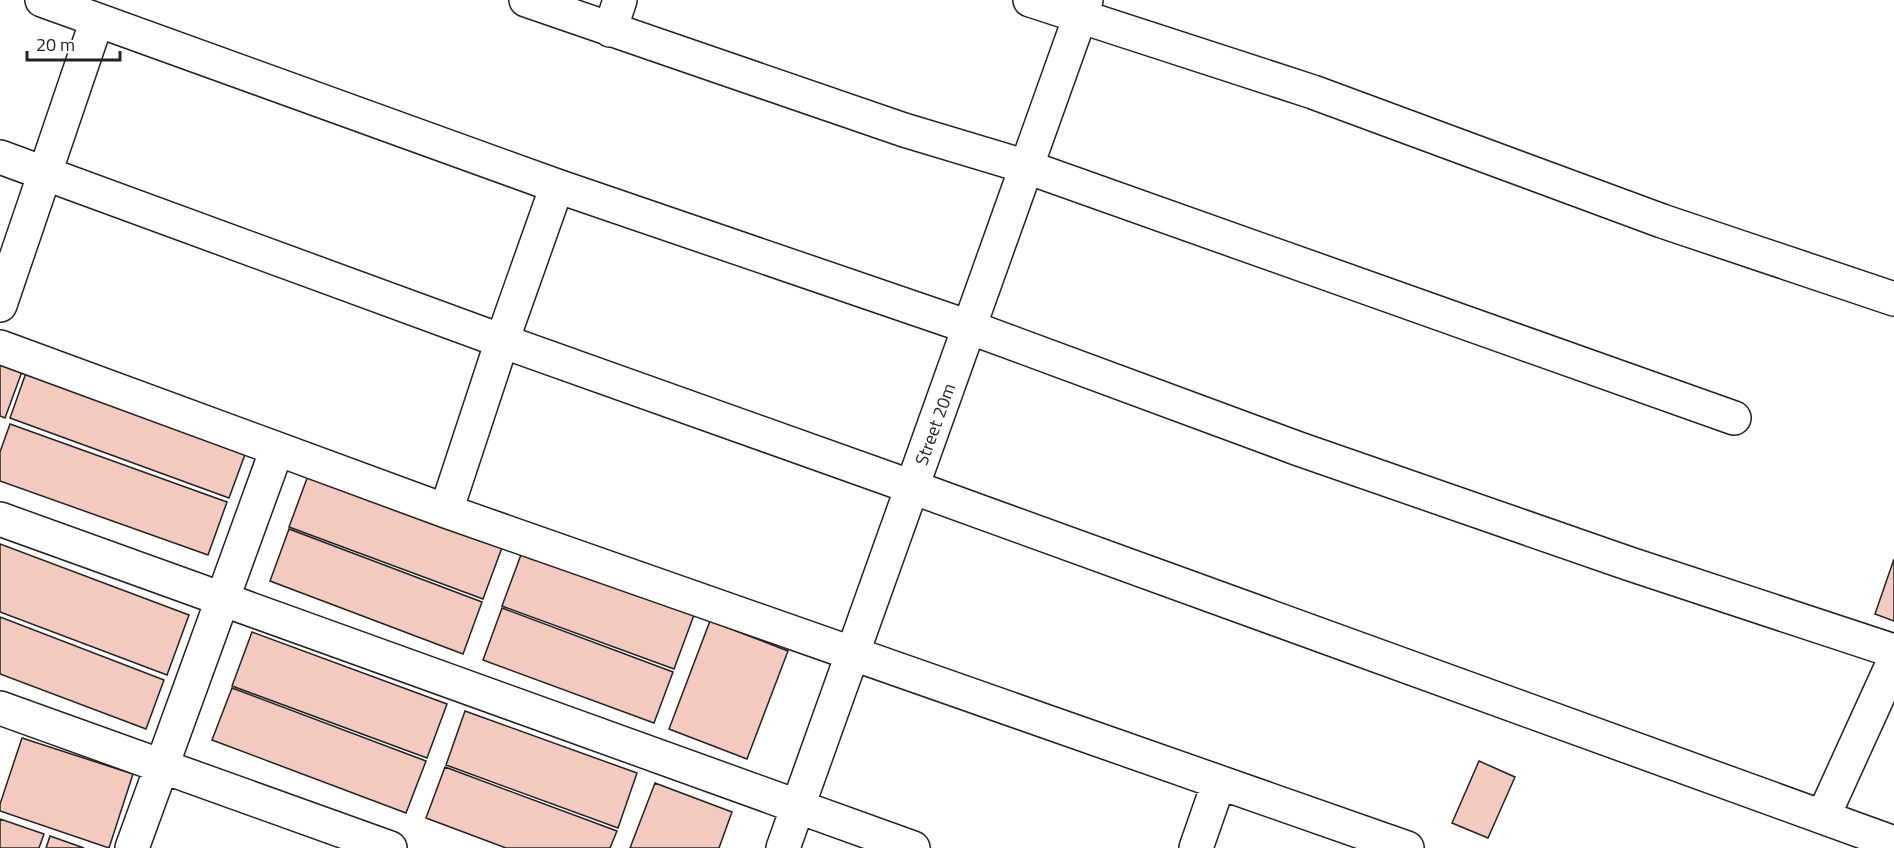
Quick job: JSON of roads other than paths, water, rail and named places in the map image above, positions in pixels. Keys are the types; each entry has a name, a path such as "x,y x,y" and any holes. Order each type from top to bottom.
{"street":[{"path":"42,0 557,186 969,327 1299,449 1630,564 1894,651"},
{"path":"526,0 615,15 904,130 1027,167 1734,418"},
{"path":"1030,0 1083,8 1662,221 1894,299"},
{"name":"Street 20m","path":"783,848 1083,8"},
{"path":"0,305 97,20"},
{"path":"0,157 502,341 1894,843"},
{"path":"446,511 502,341 557,186"},
{"path":"0,347 446,511 1407,848"},
{"path":"132,848 277,449"},
{"path":"0,519 913,848"},
{"path":"1823,817 1894,661"},
{"path":"0,708 162,766 334,839 390,848"},
{"path":"1196,848 1219,782"}]}
